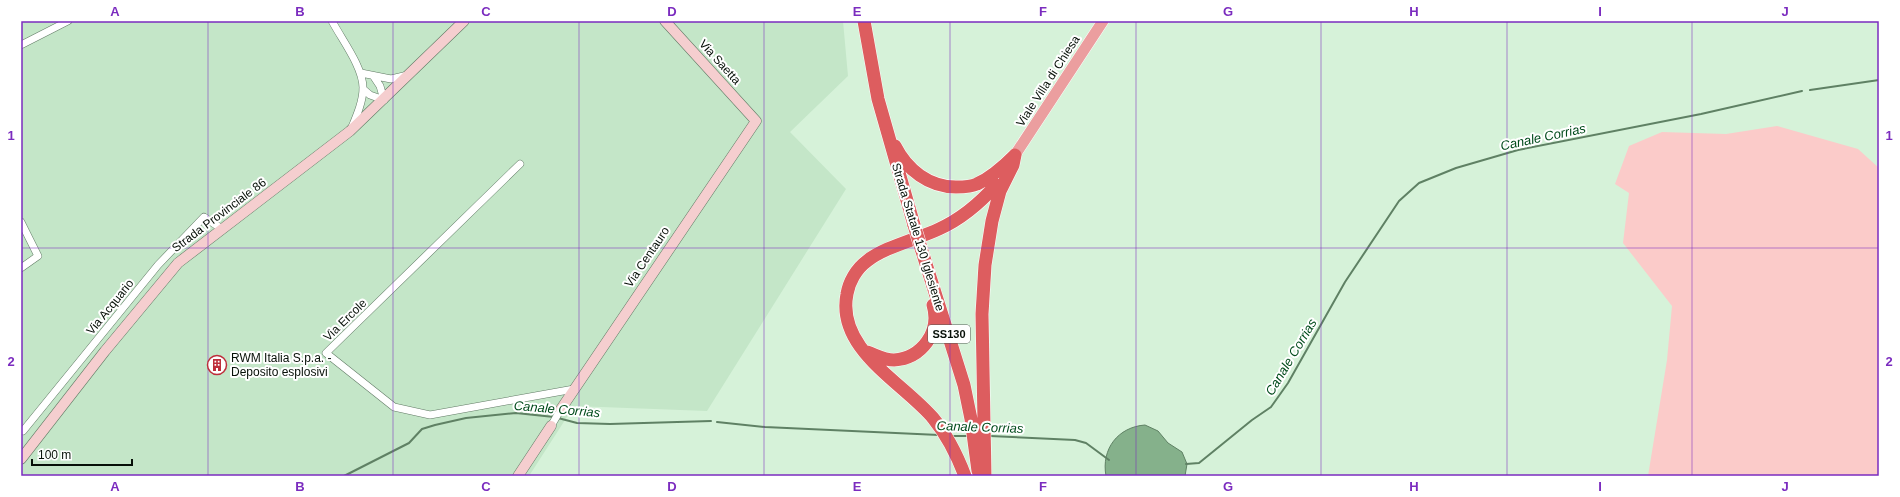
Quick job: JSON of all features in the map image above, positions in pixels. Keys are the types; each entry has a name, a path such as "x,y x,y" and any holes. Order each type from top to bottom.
{"highway":[{"name":"Strada Statale 130 Iglesiente","path":"864,21 877,93 888,134 896,154 921,250 959,367 971,419 979,441 978,476"},
{"path":"896,154 911,170 934,184 946,188 976,185 995,174 1015,155"},
{"path":"985,476 979,441 984,421 982,314 984,265 992,221 1000,192 1013,165 1015,155"},
{"path":"965,476 949,440 938,425 921,404 863,351 852,336 845,315 847,292 850,282 857,271 867,261 955,220 971,209 996,185"},
{"path":"863,351 886,359 906,358 919,351 932,335 935,316 923,273 921,250"}],"main road":[{"name":"Viale Villa di Chiesa","path":"996,185 1079,60 1102,21"}],"street":[{"path":"21,46 68,21"},
{"path":"332,21 361,73 363,89 359,110 350,131"},
{"name":"Strada Provinciale 86","path":"21,459 105,351 178,263 350,131 384,100 464,21"},
{"name":"Via Saetta","path":"665,21 756,121"},
{"path":"361,73 374,77 391,79 410,74"},
{"path":"374,77 380,86 384,100"},
{"path":"363,89 370,95 384,100"},
{"name":"Via Centauro","path":"561,409 756,121"},
{"name":"Via Ercole","path":"520,164 326,354 394,407 430,415 574,389"},
{"name":"Via Acquario","path":"24,431 158,265 204,217 222,229"},
{"path":"21,222 38,256 21,268"},
{"path":"518,476 561,409"}],"shaded area":[{"path":"21,21 843,21 848,76 790,132 846,189 707,411 574,406 529,476 21,476"},
{"path":"1777,126 1858,149 1879,168 1879,476 1648,476 1667,360 1672,306 1623,243 1629,193 1615,184 1629,146 1662,132 1726,134"},
{"path":"1145,425 1158,431 1168,443 1182,452 1187,464 1185,476 1106,476 1106,457 1114,441 1119,435 1127,430"}],"waterway":[{"name":"Canale Corrias","path":"1810,90 1879,80"},
{"name":"Canale Corrias","path":"1186,464 1199,463 1252,420 1271,407 1288,383 1345,282 1399,201 1419,183 1456,168 1518,150 1701,114 1802,91"},
{"name":"Canale Corrias","path":"344,476 409,443 422,429 435,425 466,418 516,413 554,417"},
{"name":"Canale Corrias","path":"558,418 577,423 610,424 711,421"},
{"name":"Canale Corrias","path":"717,422 765,427 939,435"},
{"name":"Canale Corrias","path":"952,436 969,436"},
{"name":"Canale Corrias","path":"990,436 1075,440 1086,443 1109,460"}],"place":[{"name":"RWM Italia S.p.a. - Deposito esplosivi","path":"217,365"}]}
